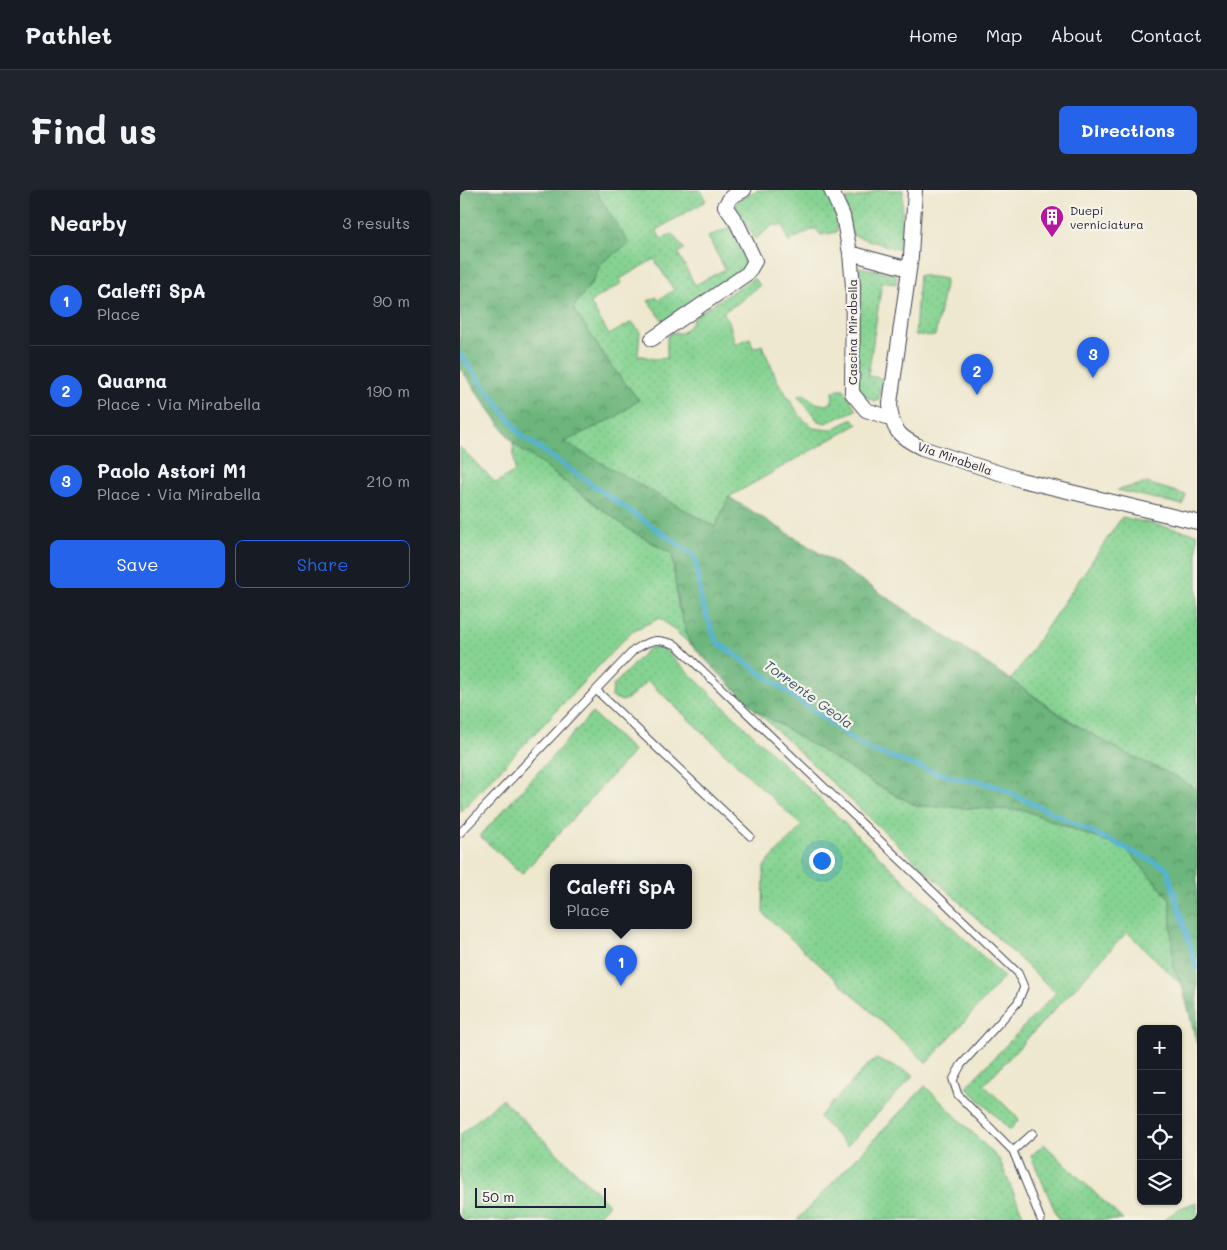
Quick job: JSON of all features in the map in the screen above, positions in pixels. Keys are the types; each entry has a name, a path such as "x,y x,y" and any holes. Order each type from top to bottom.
{"street":[{"path":"652,339 748,273 755,261 737,222 725,206 731,197 744,190"},
{"name":"Cascina Mirabella","path":"831,190 843,216 850,253 852,286 852,393 866,410 890,418"},
{"path":"890,418 890,403 909,270 915,190"},
{"path":"850,253 909,270"},
{"name":"Via Mirabella","path":"890,418 896,431 906,441 922,448 1021,480 1197,522"}],"lane":[{"path":"460,833 634,650 647,642 660,640 676,645 1018,973 1024,987 1018,1002 960,1065 953,1080 958,1095 1013,1152 1041,1220"},
{"path":"596,690 750,836"},
{"path":"1013,1152 1033,1133"}],"green space":[{"path":"460,190 595,190 629,244 601,263 593,281 573,308 612,367 639,400 614,418 564,442 715,527 729,497 831,560 1066,719 1123,752 1177,777 1197,790 1197,1044 1182,985 1173,967 1170,899 1127,850 1024,810 917,806 875,784 753,708 690,644 678,605 672,554 630,530 513,443 460,368"},
{"path":"595,190 700,190 706,201 656,230 661,239 672,234 684,249 678,253 695,285 725,269 708,237 711,235 730,226 748,257 747,263 741,272 663,321 648,301 656,297 658,300 674,290 654,259 620,279 622,283 590,302 609,335 632,322 640,332 638,355 654,359 667,358 667,337 671,333 682,333 691,324 695,316 753,278 760,285 737,304 723,312 729,321 735,344 750,338 753,348 762,345 777,380 800,416 813,428 830,430 853,419 858,424 729,497 715,527 563,442 614,418 639,400 612,367 573,308 593,281 601,263 628,244"},
{"path":"758,190 826,190 836,216 837,232 821,235 815,228 788,242 784,226 773,225 755,239 734,205 744,196"},
{"path":"877,190 903,190 900,250 852,235 845,199 865,196"},
{"path":"858,267 897,274 896,284 882,282 868,376 882,378 878,401 874,401 864,395 856,382"},
{"path":"919,275 946,279 935,336 915,335"},
{"path":"838,389 844,389 856,410 826,423 818,421 798,396 804,394 816,403 825,405 832,402 833,392"},
{"path":"513,443 630,530 672,554 678,605 690,644 660,618 632,631 460,812 460,447 496,483 515,471"},
{"path":"1147,483 1186,495 1183,505 1117,490"},
{"path":"1122,517 1197,534 1197,790 1107,743 1011,680"},
{"path":"649,648 663,648 1004,977 927,1063 763,913 764,866 802,826 648,681 629,698 622,701 612,697 613,686"},
{"path":"753,708 875,784 917,806 1024,810 1127,850 1170,899 1173,967 1182,985 1127,932 984,1085 1019,1119 1010,1130 966,1087 1056,993"},
{"path":"592,713 634,751 522,874 480,836"},
{"path":"876,1059 914,1075 847,1146 819,1117 866,1067"},
{"path":"925,1086 999,1159 1025,1220 797,1220"},
{"path":"502,1099 609,1204 594,1220 460,1220 460,1135"},
{"path":"1044,1144 1123,1220 1059,1220 1031,1156"},
{"path":"1197,1202 1197,1220 1164,1220 1180,1208"}],"waterway":[{"name":"Torrente Geola","path":"460,354 522,436 695,556 701,600 716,641 867,749 953,778 982,782 998,787 1167,868 1197,969"}],"place":[{"name":"Duepi verniciatura","path":"1052,238"},
{"name":"Paolo Astori M1","path":"1093,378"},
{"name":"Quarna","path":"977,395"},
{"name":"Caleffi SpA","path":"621,986"}]}
